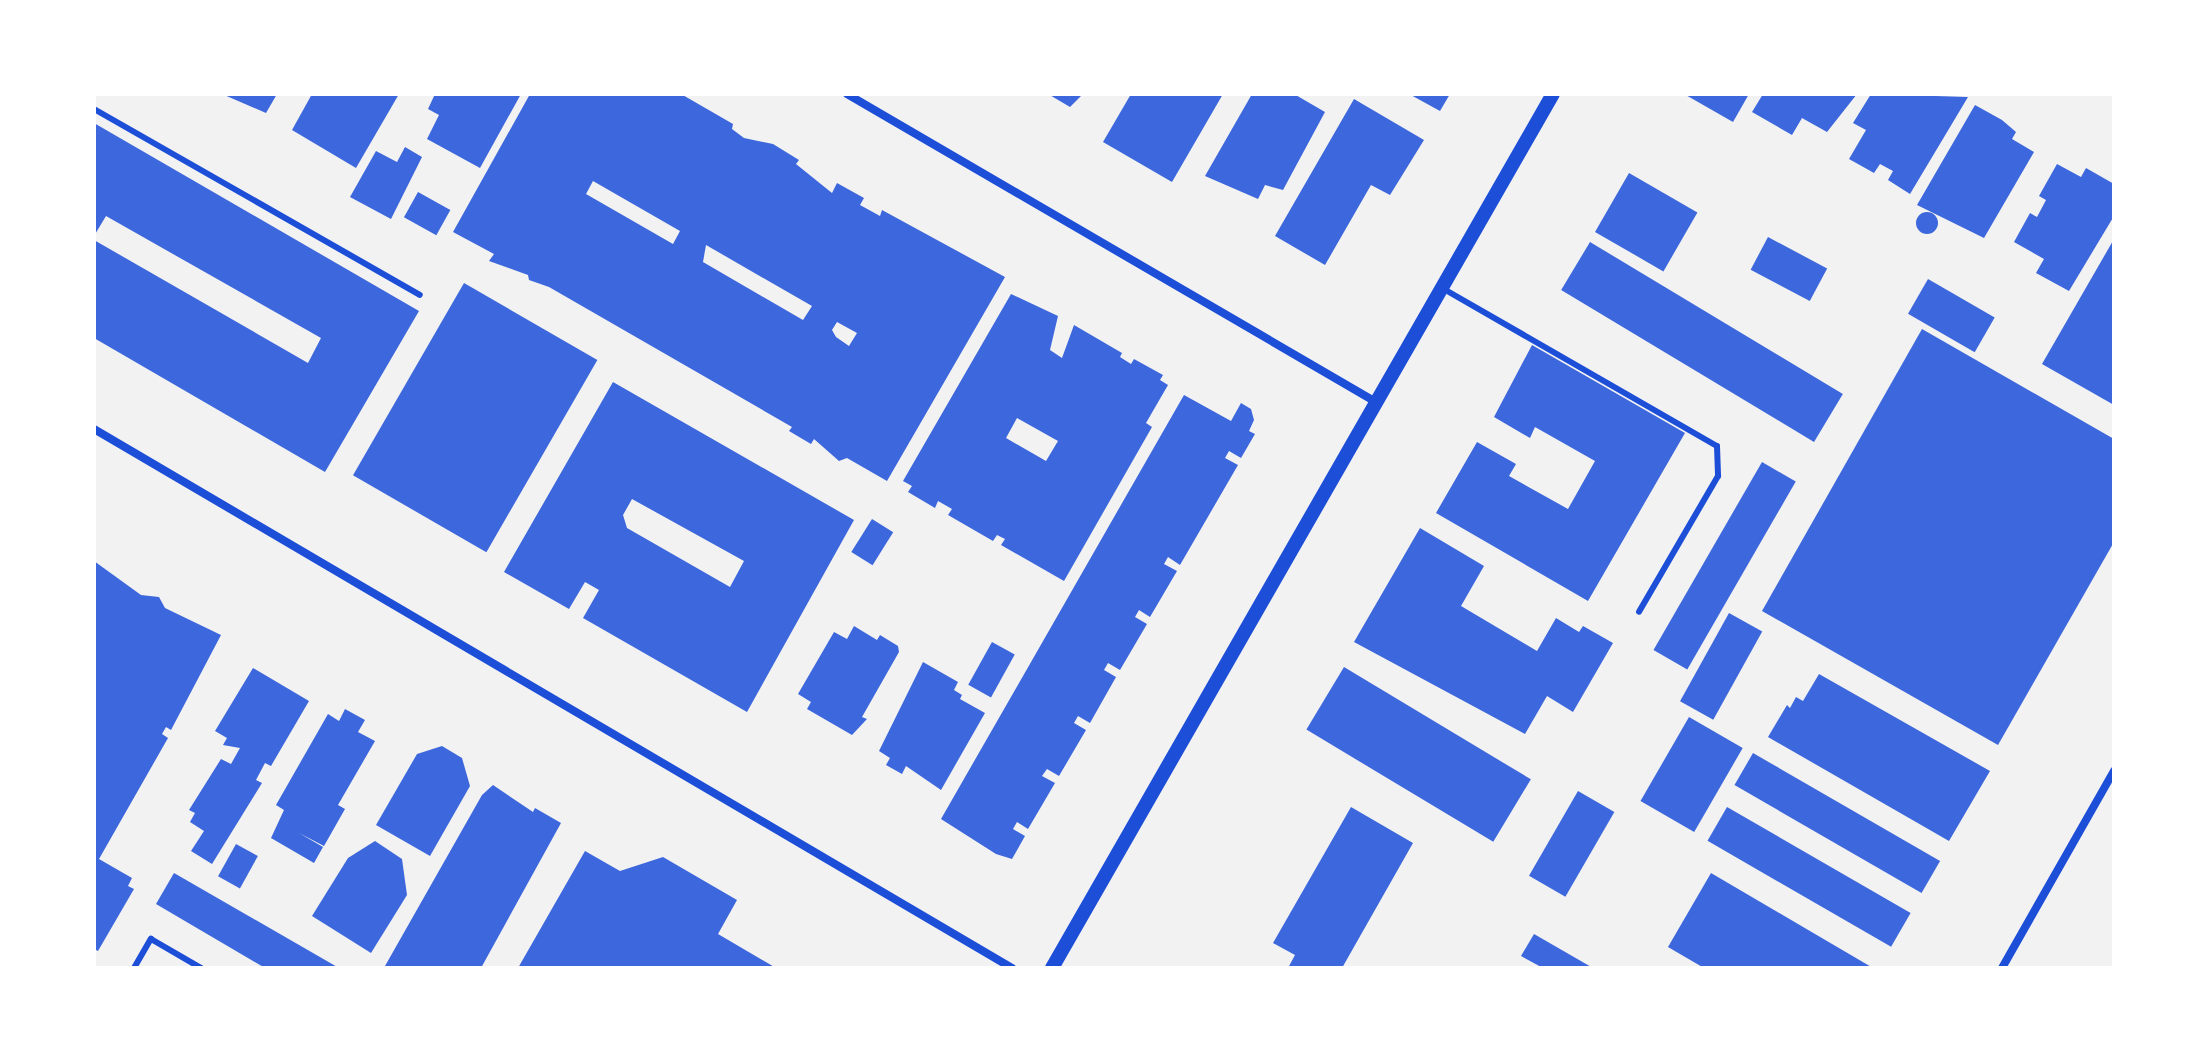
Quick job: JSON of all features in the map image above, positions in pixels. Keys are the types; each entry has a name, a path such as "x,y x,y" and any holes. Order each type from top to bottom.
{"street":[{"path":"847,94 1376,402"},
{"path":"1052,968 1553,94"},
{"path":"94,429 1012,968"},
{"path":"2002,968 2114,771"}],"lane":[{"path":"94,109 420,295"},
{"path":"1442,288 1717,446 1718,476 1639,612"},
{"path":"134,968 151,939 201,968"}],"building":[{"path":"222,94 277,94 266,113"},
{"path":"312,94 399,94 356,168 292,130"},
{"path":"435,94 521,94 480,168 427,139 439,115 428,109"},
{"path":"530,94 681,94 733,124 732,129 744,138 773,144 799,160 796,164 832,193 837,183 864,198 860,205 880,216 882,210 1005,277 887,481 847,458 839,461 814,439 811,444 789,431 792,427 549,287 529,280 528,275 489,261 494,254 453,232","holes":["593,181 680,231 673,244 586,194","706,245 812,306 803,320 703,262","837,322 857,333 849,346 832,330"]},
{"path":"1048,94 1076,94 1081,96 1070,107"},
{"path":"1131,94 1223,94 1172,182 1103,142"},
{"path":"1252,94 1294,94 1325,112 1283,190 1265,185 1258,199 1205,176"},
{"path":"1409,94 1450,94 1440,111"},
{"path":"1684,94 1749,94 1733,122"},
{"path":"1763,94 1857,94 1827,132 1802,118 1792,135 1752,112"},
{"path":"1871,94 1968,97 1910,194 1888,180 1893,171 1880,164 1874,173 1849,159 1866,130 1853,123"},
{"path":"1354,99 1424,140 1390,195 1371,185 1325,265 1275,236"},
{"path":"1975,105 2002,120 2016,132 2012,139 2034,152 1984,238 1917,205"},
{"path":"94,123 419,311 325,472 94,338 94,240 308,363 321,338 106,216 94,236"},
{"path":"405,147 422,157 391,219 350,197 376,151 397,162"},
{"path":"2057,164 2081,177 2086,168 2114,184 2114,216 2069,291 2036,273 2044,259 2014,242 2030,213 2037,217 2046,200 2039,196"},
{"path":"1629,173 1697,212 1663,271 1595,232"},
{"path":"418,192 450,210 436,235 404,217"},
{"path":"1927,212 1938,223 1927,234 1916,223"},
{"path":"1768,237 1827,268 1810,301 1751,270"},
{"path":"2114,239 2114,405 2042,364"},
{"path":"1590,242 1843,394 1814,442 1561,290"},
{"path":"1928,279 1995,318 1975,352 1908,314"},
{"path":"464,283 597,360 486,552 353,475"},
{"path":"1011,294 1058,316 1050,350 1062,358 1074,325 1122,353 1120,357 1131,364 1134,359 1163,375 1160,380 1168,385 1146,423 1152,427 1064,581 1001,545 1005,539 997,535 993,541 948,515 952,509 938,501 935,508 908,492 912,486 903,481","holes":["1017,418 1058,441 1046,461 1006,438"]},
{"path":"1922,329 2114,439 2114,542 1998,745 1762,611"},
{"path":"1532,345 1685,433 1588,601 1436,513 1477,442 1516,464 1509,476 1568,509 1595,461 1535,427 1530,438 1494,417"},
{"path":"613,382 854,520 747,712 583,618 599,590 585,582 569,609 504,572","holes":["632,499 744,561 730,587 627,528 623,515"]},
{"path":"1184,395 1231,421 1241,403 1251,409 1254,420 1249,431 1255,434 1241,458 1229,451 1225,458 1238,465 1180,565 1168,557 1164,564 1177,571 1150,617 1139,610 1135,617 1147,624 1120,670 1108,663 1104,670 1116,677 1090,723 1078,716 1074,723 1086,730 1059,776 1047,769 1042,776 1055,783 1028,829 1017,822 1013,829 1025,836 1012,859 996,854 941,819"},
{"path":"1762,462 1796,482 1687,669 1654,650"},
{"path":"872,519 893,532 873,565 851,552"},
{"path":"1420,528 1484,566 1461,606 1537,651 1556,618 1579,632 1583,626 1613,643 1573,712 1547,696 1525,734 1354,642"},
{"path":"94,561 141,595 159,597 165,608 221,635 171,730 166,727 162,734 168,738 99,859 132,878 128,886 134,889 98,951 94,949"},
{"path":"1729,613 1762,631 1713,720 1680,701"},
{"path":"854,626 877,640 880,635 898,646 899,652 862,717 867,719 852,735 807,709 811,702 798,694 834,632 847,639"},
{"path":"992,642 1015,655 991,697 968,685"},
{"path":"923,662 958,682 954,690 962,695 960,699 985,713 941,790 906,766 902,774 886,765 890,758 879,751"},
{"path":"1344,667 1531,779 1493,842 1306,730"},
{"path":"253,668 309,701 271,766 265,763 256,780 262,783 212,864 191,851 204,831 190,822 195,813 189,810 221,759 231,764 240,748 223,745 227,738 215,731"},
{"path":"1819,674 1990,771 1949,841 1768,737 1787,705 1790,708 1796,697 1803,701"},
{"path":"345,709 365,720 358,732 375,741 338,805 345,809 324,846 299,833 323,847 314,863 271,838 284,810 276,805 328,714 339,721"},
{"path":"1689,717 1743,748 1694,832 1640,801"},
{"path":"442,746 462,758 470,786 430,856 376,825 417,754"},
{"path":"1753,753 1940,861 1922,893 1734,785"},
{"path":"493,785 533,812 535,808 561,823 481,968 385,966 482,795"},
{"path":"1578,791 1614,812 1565,897 1529,876"},
{"path":"1351,807 1413,843 1342,968 1288,968 1295,955 1273,943"},
{"path":"1727,807 1911,913 1891,947 1708,841"},
{"path":"375,841 402,859 407,895 371,953 312,916 348,858"},
{"path":"236,844 258,856 240,888 218,876"},
{"path":"585,851 620,871 663,857 737,900 718,934 776,968 518,968"},
{"path":"174,873 339,968 265,968 156,904"},
{"path":"1711,873 1873,968 1704,968 1668,947"},
{"path":"1534,934 1593,968 1543,968 1521,956"}]}
